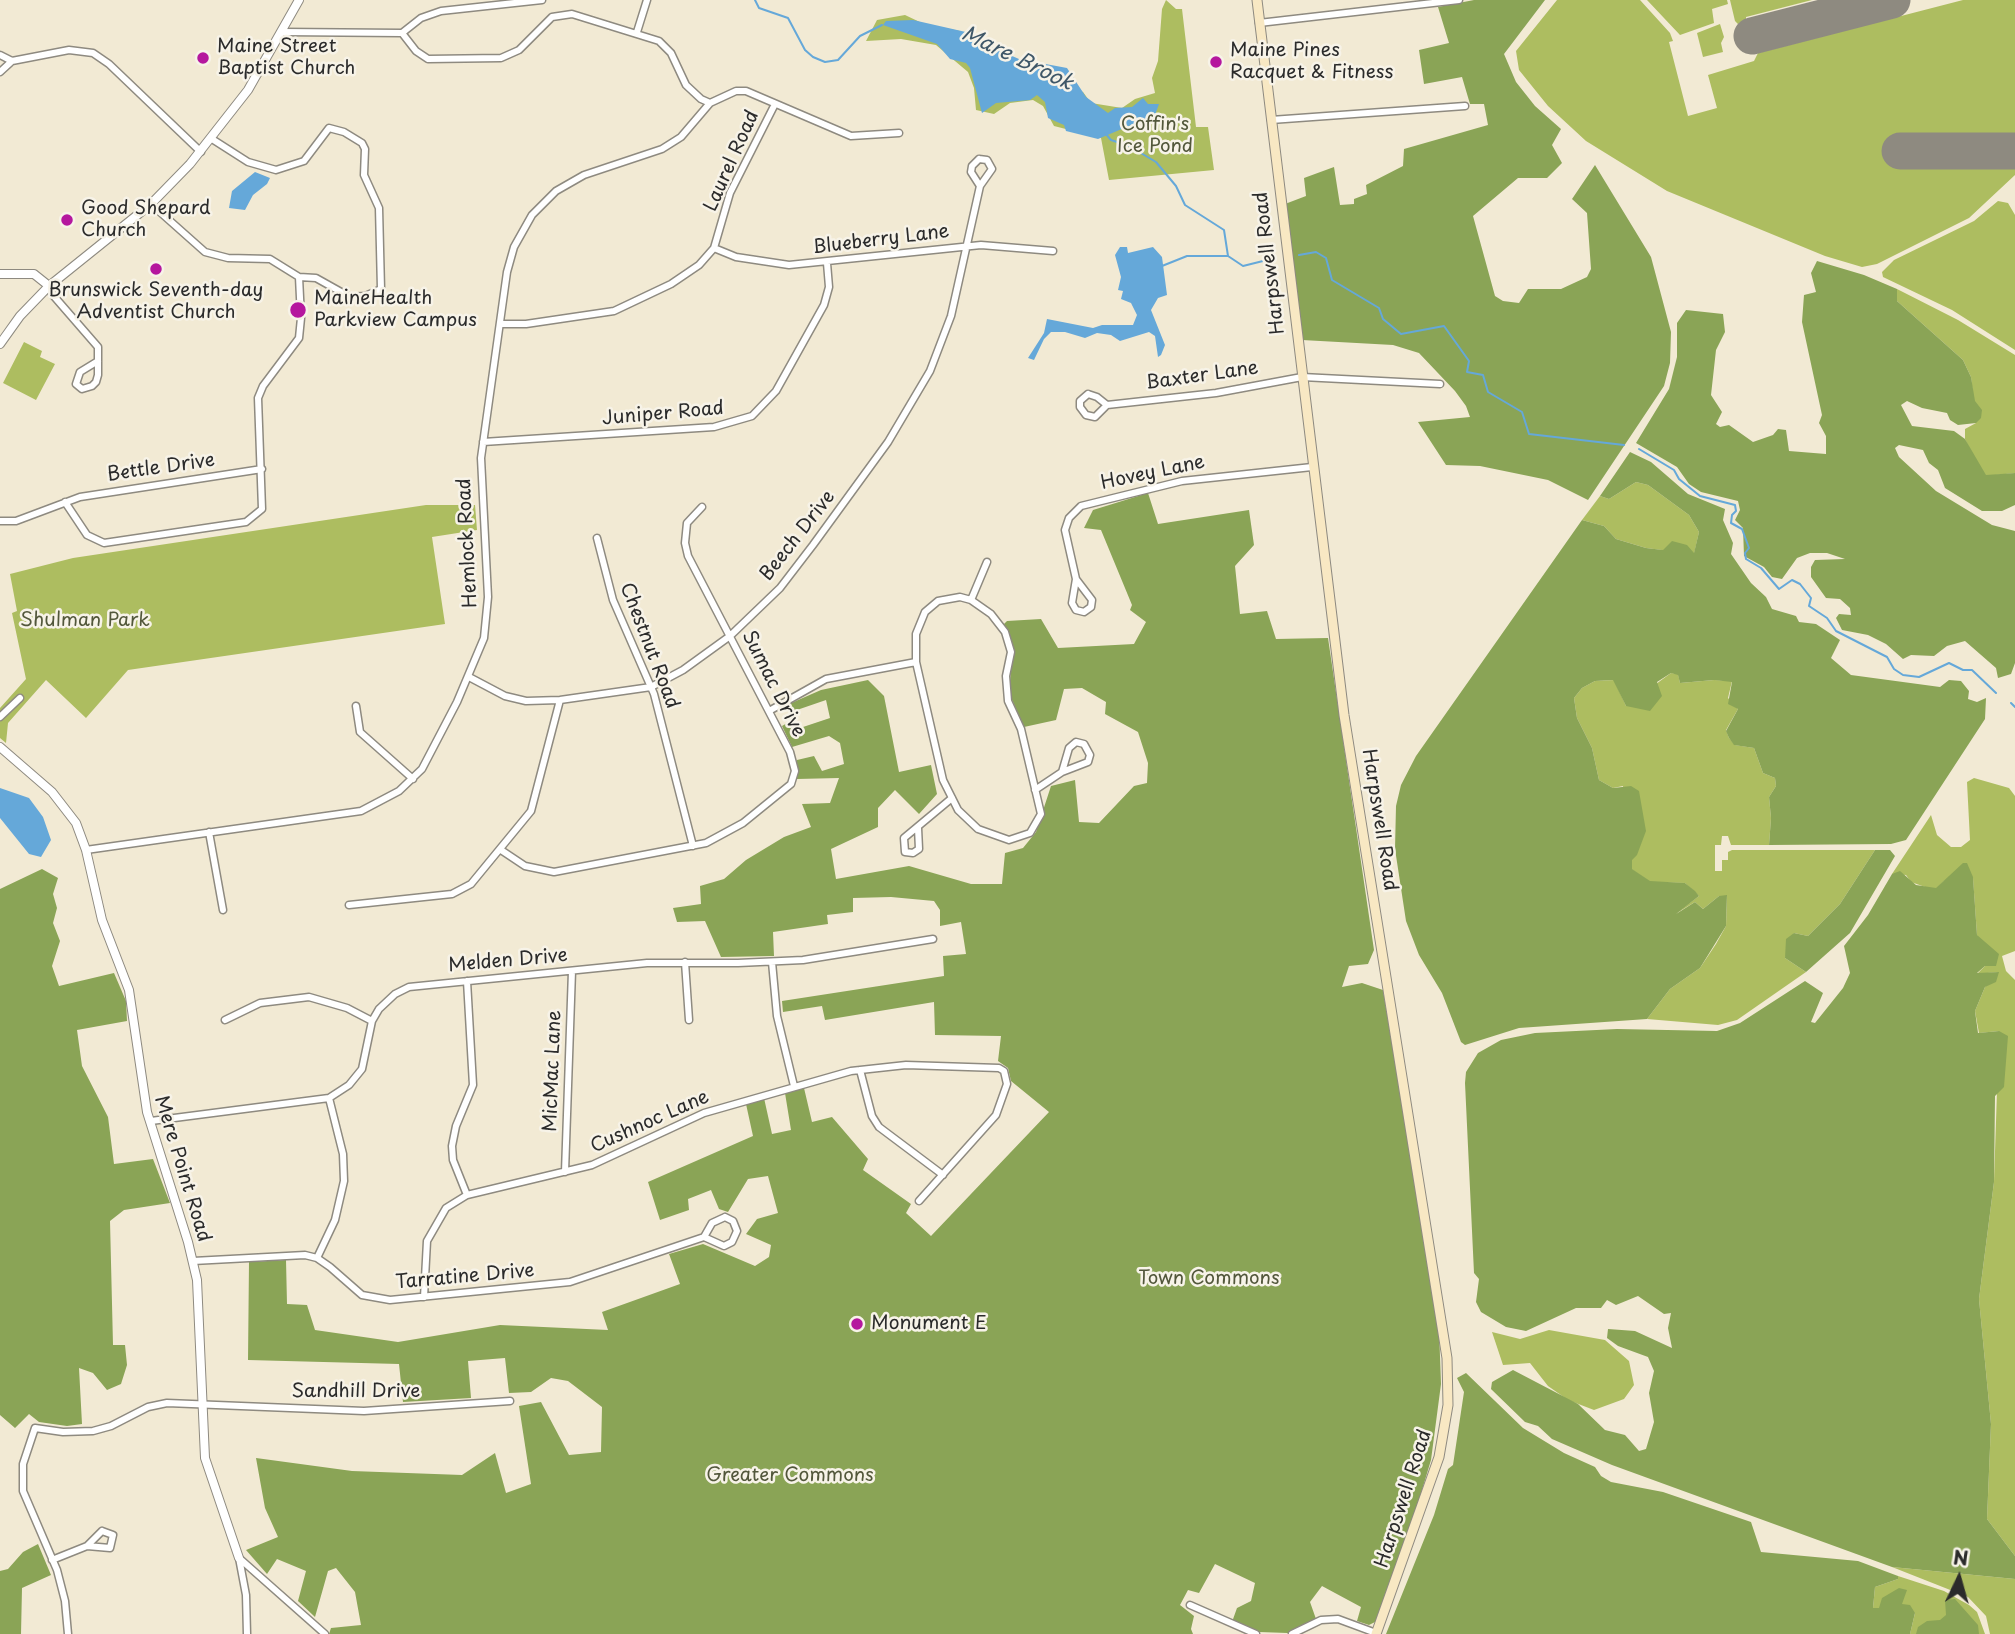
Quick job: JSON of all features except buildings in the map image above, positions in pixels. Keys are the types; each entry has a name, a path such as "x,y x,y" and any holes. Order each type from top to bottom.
{"main road":[{"name":"Harpswell Road","path":"1257,0 1344,715 1447,1358 1448,1405 1439,1457 1376,1634"}],"street":[{"path":"0,344 20,317 49,286 151,204 201,152 248,90 299,0"},
{"path":"282,32 402,33 421,18 441,10 542,0"},
{"path":"637,32 646,0"},
{"path":"1259,23 1459,0"},
{"path":"402,33 420,55 443,61 491,60 510,55 542,23 562,13 637,32 663,44 686,85 701,99 710,103 741,90 851,135 900,133"},
{"path":"0,72 12,61 69,50 93,53 109,64 201,152"},
{"path":"0,55 12,61"},
{"name":"Hemlock Road","path":"86,849 361,811 390,798 422,769 469,677 484,638 488,611 480,484 483,442 510,259 525,225 539,206 574,179 672,144 702,115 710,103"},
{"name":"Laurel Road","path":"714,248 730,193 775,104"},
{"path":"1271,120 1465,106"},
{"path":"151,204 205,253 228,258 270,259 299,277 316,278 350,297 370,295 381,289 380,215 373,190 364,175 365,149 362,143 344,132 329,128 304,161 276,170 248,162 212,139"},
{"name":"Beech Drive","path":"469,677 512,699 560,700 650,687 683,670 730,636 780,588 888,442 930,371 951,316 969,245 980,186"},
{"name":"Blueberry Lane","path":"714,248 736,257 770,264 827,263 969,245 1053,251"},
{"path":"500,324 594,315 624,307 681,278 714,248"},
{"name":"Juniper Road","path":"483,442 702,428 733,424 752,416 776,391 824,305 829,287 827,263"},
{"path":"0,274 34,274 49,286 68,314 95,341 98,361 96,382 87,389 82,389 76,384 80,372 98,361"},
{"path":"65,502 87,535 104,543 251,520 262,509 258,398 266,381 299,338 302,318 299,277"},
{"name":"Baxter Lane","path":"1107,405 1216,393 1302,377 1392,379 1440,384"},
{"name":"Hovey Lane","path":"1076,579 1092,600 1091,607 1084,612 1076,610 1072,603 1076,579 1065,530 1069,518 1081,506 1182,481 1312,467"},
{"name":"Bettle Drive","path":"0,521 26,518 65,502 104,492 262,469"},
{"name":"Sumac Drive","path":"501,850 525,866 554,872 693,846 725,835 783,793 791,784 794,764 686,550 687,523 702,507"},
{"name":"Chestnut Road","path":"597,538 613,600 650,687 693,846"},
{"path":"971,600 987,562"},
{"path":"953,597 971,600 991,614 1005,632 1011,652 1006,676 1008,701 1021,729 1041,814 1030,833 1009,839 978,830 958,810 943,780 916,662 918,626 930,606 953,597"},
{"path":"769,711 826,679 916,662"},
{"path":"0,717 20,698"},
{"path":"349,905 463,891 528,817 535,800 560,700"},
{"path":"356,706 360,732 413,779"},
{"path":"1035,790 1062,772 1088,762 1090,755 1084,744 1076,742 1069,748 1062,772"},
{"name":"Mere Point Road","path":"0,747 63,804 78,828 86,849 102,920 129,990 141,1080 150,1121 193,1261 200,1306 201,1403 207,1471 239,1558 246,1595 247,1634"},
{"path":"918,828 952,798"},
{"path":"209,832 223,911"},
{"name":"Melden Drive","path":"329,1098 349,1085 362,1069 372,1021 387,1000 400,991 419,985 685,962 772,962 933,939"},
{"path":"685,962 689,1020"},
{"path":"772,962 777,1016 794,1086"},
{"name":"MicMac Lane","path":"565,1172 572,971"},
{"path":"467,981 474,1059 472,1085 452,1146 453,1160 467,1195"},
{"path":"225,1020 260,1003 309,997 347,1008 372,1021"},
{"name":"Cushnoc Lane","path":"424,1297 427,1241 446,1208 467,1195 565,1172 615,1156 704,1113 794,1086 860,1070 906,1065 994,1067 1004,1071 1006,1091 993,1120 943,1175"},
{"path":"860,1070 872,1116 878,1127 943,1175 919,1201"},
{"path":"150,1121 329,1098 343,1154 344,1181 340,1208 317,1258 281,1256 193,1261"},
{"name":"Tarratine Drive","path":"317,1258 353,1289 371,1298 390,1300 570,1282 704,1237 712,1223 720,1217 736,1225 735,1237 728,1245 720,1245 704,1237"},
{"name":"Sandhill Drive","path":"52,1560 31,1515 22,1484 23,1464 35,1427 63,1432 93,1431 158,1404 201,1403 364,1411 510,1401"},
{"path":"68,1634 62,1588 52,1560 88,1546"},
{"path":"239,1558 325,1634"},
{"path":"1190,1605 1256,1634"},
{"path":"1292,1634 1321,1620 1338,1619 1376,1634"}],"green space":[{"name":"Coffin's Ice Pond","path":"1166,0 1176,9 1182,9 1196,127 1208,127 1214,170 1109,180 1101,138 1054,126 1043,106 1033,100 1010,103 994,114 976,110 974,88 968,72 936,45 901,39 866,41 877,20 905,15 924,24 960,31 971,40 1083,92 1091,103 1122,108 1135,99 1155,93 1152,78 1158,61 1162,9"},
{"path":"1474,0 1545,0 1504,54 1516,82 1535,106 1561,129 1552,145 1562,163 1547,178 1518,178 1473,216 1495,296 1503,301 1519,303 1528,289 1561,289 1587,277 1591,269 1587,213 1572,199 1595,165 1651,257 1671,332 1670,363 1664,386 1588,500 1548,480 1480,466 1446,465 1418,422 1470,417 1455,391 1419,353 1393,345 1302,340 1285,204 1306,196 1304,178 1334,167 1340,205 1354,204 1354,199 1367,194 1366,185 1403,166 1404,149 1488,125 1484,104 1470,104 1462,77 1424,84 1419,50 1449,43 1438,7"},
{"path":"1557,0 1640,0 1670,33 1673,41 1669,42 1688,116 1717,108 1708,75 1754,61 1758,53 1963,0 2015,0 2015,142 1900,142 1900,159 2015,160 2015,175 1969,218 1877,264 1862,267 1825,256 1667,191 1586,141 1548,106 1519,70 1516,51"},
{"path":"1647,0 1727,0 1728,4 1712,9 1714,23 1680,35"},
{"path":"1730,0 1812,0 1746,17 1746,22 1738,24"},
{"path":"1720,24 1724,37 1721,43 1723,52 1703,57 1697,33"},
{"path":"1998,201 2008,203 2015,215 2015,350 1952,310 1883,277 1882,272 1894,260 1974,221"},
{"path":"1817,261 1864,275 1897,289 1897,301 1963,360 1971,377 1975,401 1982,410 1981,418 1976,423 1958,425 1950,420 1947,413 1922,408 1907,401 1901,405 1912,426 1954,431 1965,439 1986,475 2015,473 2015,505 2002,511 1982,511 1945,488 1938,470 1929,463 1923,450 1899,445 1895,448 1899,457 1936,491 1992,525 2015,531 2015,663 2011,674 1998,678 1996,668 1965,641 1947,646 1934,656 1911,655 1903,659 1886,644 1868,635 1842,630 1836,618 1839,614 1851,615 1850,608 1840,599 1826,598 1811,577 1811,567 1815,560 1845,559 1827,553 1810,553 1797,558 1782,579 1772,577 1764,567 1744,556 1743,528 1735,520 1740,510 1738,501 1701,492 1689,484 1677,467 1636,443 1669,389 1677,357 1677,323 1686,310 1723,314 1725,332 1716,350 1711,395 1722,412 1716,424 1720,427 1729,425 1753,442 1773,435 1778,429 1786,430 1789,451 1826,454 1826,436 1819,423 1822,415 1802,322 1804,295 1816,292 1811,273"},
{"path":"1897,289 1958,320 2015,355 2015,473 1986,476 1977,465 1965,439 1965,429 1976,423 1971,377 1963,360 1897,301"},
{"path":"24,342 42,351 40,357 55,364 36,400 3,383"},
{"path":"1630,452 1651,462 1688,494 1725,509 1723,520 1733,543 1731,554 1751,583 1766,597 1772,609 1796,616 1799,622 1816,624 1840,640 1831,658 1851,675 1940,687 1949,680 1961,681 1969,691 1968,699 1977,702 1986,698 1985,719 1906,840 1891,844 1769,845 1769,797 1776,786 1775,778 1763,773 1754,748 1734,745 1729,738 1726,731 1738,709 1728,704 1732,682 1714,680 1680,683 1678,675 1671,673 1657,682 1662,696 1650,711 1626,706 1613,680 1595,681 1582,688 1574,698 1577,718 1592,748 1599,780 1613,788 1631,786 1639,791 1646,831 1637,855 1632,860 1632,869 1650,881 1685,883 1695,891 1699,896 1676,914 1695,902 1703,909 1719,896 1727,895 1726,926 1700,968 1670,989 1647,1019 1519,1028 1465,1045 1461,1042 1442,993 1419,955 1406,921 1395,849 1396,806 1401,785 1416,756 1582,520 1604,526 1616,539 1646,548 1663,550 1672,541 1687,545 1694,553 1699,532 1689,515 1648,485 1636,482 1609,499 1600,496"},
{"path":"1636,482 1648,485 1689,515 1699,532 1694,554 1646,548 1616,539 1604,526 1582,520 1600,496 1609,499"},
{"path":"1148,493 1158,524 1249,510 1254,545 1235,566 1240,614 1267,611 1276,639 1328,638 1374,950 1368,964 1349,966 1342,987 1362,983 1383,990 1439,1329 1441,1384 1431,1460 1377,1621 1369,1625 1357,1621 1361,1607 1322,1586 1310,1602 1316,1619 1288,1633 1259,1632 1232,1622 1237,1608 1251,1601 1255,1583 1215,1564 1199,1593 1188,1590 1180,1605 1194,1616 1191,1629 1193,1634 329,1634 331,1628 361,1625 355,1592 336,1568 328,1571 315,1617 298,1601 306,1571 277,1559 267,1574 246,1550 278,1537 265,1508 256,1458 352,1471 462,1475 495,1453 506,1493 531,1484 519,1406 541,1402 569,1455 601,1452 602,1407 568,1381 551,1378 531,1392 509,1393 505,1358 468,1361 471,1398 403,1402 399,1364 248,1360 249,1262 286,1260 287,1304 307,1305 315,1330 398,1342 500,1325 608,1330 602,1312 680,1284 669,1254 703,1244 755,1266 769,1257 771,1245 746,1234 757,1219 778,1213 768,1176 748,1179 728,1212 719,1209 711,1190 688,1199 689,1210 660,1220 648,1182 753,1136 746,1104 764,1098 772,1134 791,1130 785,1093 804,1088 812,1122 832,1117 868,1159 863,1170 911,1204 906,1213 931,1236 1049,1112 1011,1081 1008,1068 998,1061 1001,1036 935,1035 934,1002 825,1020 822,1006 783,1012 782,1001 944,976 943,956 966,954 961,922 940,926 940,910 934,901 891,897 853,898 853,912 827,915 828,924 773,932 774,956 721,957 705,921 677,922 673,908 701,904 700,886 724,879 746,860 784,837 811,827 802,804 830,803 839,778 797,779 797,760 814,756 822,771 844,764 840,743 829,736 792,747 782,726 789,722 794,730 830,718 826,700 794,711 789,704 821,690 868,680 884,696 899,772 931,765 937,794 919,814 895,790 878,808 878,827 831,849 836,879 909,866 971,884 1002,884 1005,853 1023,848 1036,832 1051,786 1075,780 1079,822 1099,823 1134,786 1147,783 1148,763 1138,732 1105,714 1106,702 1082,688 1064,689 1056,720 1024,727 1009,693 1012,657 1003,625 1007,621 1041,619 1058,648 1134,644 1146,622 1130,610 1132,605 1101,530 1084,528 1093,510"},
{"name":"Shulman Park","path":"426,505 475,505 477,530 432,537 445,624 128,670 86,718 46,680 8,723 6,743 0,738 0,708 26,679 12,613 17,611 10,574 73,558"},
{"path":"1671,673 1678,674 1680,683 1732,681 1728,698 1738,709 1726,730 1729,738 1735,745 1754,748 1763,773 1775,778 1776,786 1769,797 1769,845 1731,845 1728,836 1722,836 1721,845 1715,845 1715,871 1722,871 1722,860 1728,860 1728,852 1732,850 1875,850 1840,904 1808,936 1794,933 1785,958 1806,972 1737,1020 1718,1025 1647,1019 1670,989 1700,968 1716,944 1726,926 1727,896 1719,896 1703,909 1695,902 1675,914 1699,896 1685,883 1650,882 1631,869 1623,786 1613,788 1599,780 1592,748 1577,718 1574,698 1582,688 1595,681 1614,680 1626,706"},
{"path":"1974,778 2009,788 2015,796 2015,951 2002,956 2006,971 2015,980 2015,1556 1987,1519 1991,1424 1979,1299 1994,1182 1999,1031 1979,1033 1975,1011 1985,987 1998,972 1977,974 1985,966 1977,935 1973,878 1944,881 1937,888 1928,888 1911,882 1906,875 1892,874 1931,815 1937,835 1951,847 1961,847 1970,840 1967,782"},
{"path":"1875,850 1890,850 1895,856 1850,933 1806,972 1785,958 1786,939 1794,933 1808,936 1840,904"},
{"path":"1963,863 1967,863 1973,877 1977,935 1999,954 1996,966 1985,966 1977,973 1999,972 1996,982 1985,987 1975,1011 1978,1033 1999,1031 2008,1036 2004,1087 1995,1096 1994,1182 1979,1299 1991,1424 1987,1519 2015,1556 2015,1579 1892,1567 1612,1465 1552,1439 1538,1426 1525,1422 1491,1389 1492,1382 1513,1370 1578,1404 1605,1430 1625,1435 1639,1451 1646,1449 1654,1422 1649,1393 1654,1371 1648,1357 1618,1346 1607,1338 1608,1329 1635,1331 1672,1348 1668,1328 1671,1313 1664,1314 1638,1296 1616,1305 1607,1300 1601,1308 1576,1308 1526,1331 1506,1327 1481,1312 1476,1302 1479,1279 1474,1273 1465,1083 1466,1072 1478,1053 1501,1040 1535,1033 1617,1029 1717,1031 1740,1023 1805,981 1823,993 1811,1022 1815,1023 1843,988 1850,973 1844,946 1868,915 1892,874 1900,871 1916,885 1936,888"},
{"path":"42,869 58,878 53,894 57,908 53,923 60,941 52,966 59,986 114,973 126,1001 127,1021 77,1030 82,1066 108,1117 114,1164 153,1159 170,1203 124,1210 110,1221 113,1345 125,1345 127,1365 121,1384 107,1390 93,1373 79,1368 82,1424 67,1426 39,1422 29,1414 15,1428 0,1415 0,889"},
{"path":"1549,1330 1605,1340 1629,1361 1634,1385 1624,1399 1594,1410 1568,1400 1548,1386 1530,1363 1503,1365 1492,1332 1520,1339"},
{"path":"1466,1373 1523,1428 1564,1453 1595,1467 1601,1476 1611,1482 1663,1492 1751,1522 1761,1552 1858,1561 1898,1576 1898,1579 1875,1587 1873,1608 1879,1608 1882,1598 1899,1588 1907,1590 1902,1604 1910,1605 1915,1613 1910,1634 1386,1634 1434,1515 1448,1469 1453,1465 1464,1392 1457,1378"},
{"path":"38,1544 51,1575 22,1588 21,1634 0,1634 0,1571 8,1569 23,1552"},
{"path":"1892,1567 2015,1579 2015,1634 1990,1634 1986,1616 1968,1597"},
{"path":"1898,1576 1944,1591 1969,1605 1977,1612 1985,1634 1910,1634 1915,1613 1873,1608 1875,1587 1898,1579"},
{"path":"1955,1599 1978,1625 1979,1634 1916,1634 1918,1627 1927,1621 1940,1620 1946,1615 1945,1600"}],"water":[{"name":"Coffin's Ice Pond","path":"913,20 979,35 996,49 1019,59 1067,68 1086,97 1108,113 1115,108 1132,107 1143,98 1148,104 1159,104 1155,115 1098,139 1066,131 1064,125 1048,118 1045,102 1037,95 1030,100 996,103 982,113 970,68 966,63 950,59 937,44 883,25 886,21"},
{"path":"255,172 270,178 267,184 253,195 245,210 229,208 232,191"},
{"path":"1120,247 1127,247 1128,253 1153,247 1162,257 1167,295 1158,298 1151,310 1165,345 1161,355 1158,357 1155,336 1149,332 1120,341 1111,335 1097,333 1085,338 1065,332 1051,332 1044,339 1034,360 1028,358 1044,333 1047,319 1093,328 1102,325 1133,325 1137,315 1131,303 1121,299 1123,291 1118,290 1121,277 1115,255"},
{"path":"0,788 29,798 43,817 51,840 41,857 29,854 0,818"}],"waterway":[{"name":"Mare Brook","path":"755,0 759,8 788,18 805,50 825,62 838,60 860,36 882,25"},
{"name":"Mare Brook","path":"1105,133 1111,140 1129,146 1156,162 1176,186 1185,205 1224,230 1228,256 1243,266 1275,258"},
{"name":"Mare Brook","path":"1299,255 1316,252 1326,258 1332,280 1379,308 1383,319 1401,334 1444,326 1469,361 1467,372 1483,375 1488,392 1522,412 1529,434 1624,445"},
{"path":"1162,266 1187,256 1228,256"},
{"name":"Mare Brook","path":"1639,449 1674,470 1679,479 1700,496 1735,505 1736,511 1732,515 1731,523 1742,529 1749,548 1745,553 1746,559 1761,568 1779,589 1792,580 1800,584 1811,598 1809,606 1827,618 1836,631 1887,657 1894,669 1903,675 1919,677 1949,663 1963,670 1972,670 1996,693"},
{"name":"Mare Brook","path":"2011,703 2015,707"}],"runway":[{"path":"1752,36 1892,0"},
{"path":"1900,151 2015,151"}],"place":[{"name":"Maine Street Baptist Church","path":"203,58"},
{"name":"Maine Pines Racquet & Fitness","path":"1216,62"},
{"name":"Good Shepard Church","path":"67,220"},
{"name":"Brunswick Seventh-day Adventist Church","path":"156,269"},
{"name":"MaineHealth Parkview Campus","path":"298,310"},
{"name":"Monument E","path":"857,1324"}],"park label":[{"name":"Town Commons","path":"1209,1279"},
{"name":"Greater Commons","path":"790,1476"}]}
